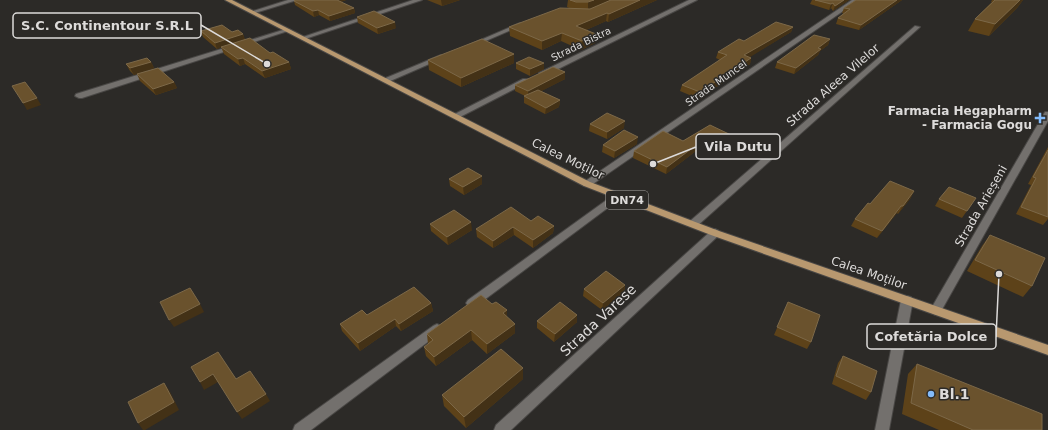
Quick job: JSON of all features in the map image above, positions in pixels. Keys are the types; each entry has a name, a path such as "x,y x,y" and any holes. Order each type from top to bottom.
{"main road":[{"name":"Calea Moților","path":"228,0 587,184 715,233 1048,350"}],"street":[{"path":"253,12 294,0"},
{"path":"303,38 419,0"},
{"name":"Strada Bistra","path":"539,75 694,0"},
{"name":"Strada Muncel","path":"587,184 856,0"},
{"path":"465,48 530,22"},
{"name":"Strada Aleea Vilelor","path":"693,224 917,28"},
{"path":"79,96 288,30"},
{"path":"385,80 450,54"},
{"path":"455,116 532,78"},
{"name":"Strada Arieșeni","path":"936,310 1048,114"},
{"path":"465,309 618,196"},
{"name":"Strada Varese","path":"501,430 715,233"},
{"path":"882,430 907,300"},
{"path":"300,430 446,323"}],"building":[{"path":"337,0 354,8 329,16 318,10 313,11 294,1"},
{"path":"570,0 594,0 588,2 576,2"},
{"path":"611,0 640,0 609,14 607,13 576,26 596,34 582,41 562,33 542,41 509,27 560,8 590,9"},
{"path":"815,0 844,0 835,6 833,3 831,4"},
{"path":"856,0 897,0 861,25 838,18 850,9 844,8"},
{"path":"995,0 1020,0 995,24 975,19"},
{"path":"374,11 395,22 377,28 357,17"},
{"path":"776,22 793,27 744,55 751,58 700,92 682,85 727,55 718,52 739,39 744,41"},
{"path":"222,25 232,32 238,30 243,34 215,43 201,31"},
{"path":"814,35 830,39 818,48 821,49 796,68 777,62"},
{"path":"250,38 270,53 273,52 289,62 262,71 243,58 238,59 221,47"},
{"path":"482,39 514,54 461,78 428,60"},
{"path":"529,57 544,63 530,69 516,63"},
{"path":"147,58 151,62 130,68 126,64"},
{"path":"553,67 565,72 528,91 515,85"},
{"path":"158,68 174,82 153,89 137,74"},
{"path":"25,82 37,98 23,103 12,86"},
{"path":"538,90 560,100 546,108 524,96"},
{"path":"607,113 625,121 607,132 590,124"},
{"path":"710,125 731,135 718,143 707,137 667,167 634,151 663,131 683,141"},
{"path":"624,130 638,137 615,151 603,145"},
{"path":"1048,150 1048,217 1021,207 1036,178 1033,177"},
{"path":"468,168 482,176 463,187 449,179"},
{"path":"890,181 914,191 882,231 855,219 868,203 870,204"},
{"path":"949,187 976,198 967,211 939,199"},
{"path":"511,207 531,221 538,216 554,226 533,240 513,227 493,241 476,229"},
{"path":"454,210 471,222 447,237 430,224"},
{"path":"990,235 1045,258 1032,286 975,260"},
{"path":"606,271 625,285 603,303 584,289"},
{"path":"414,287 431,303 399,324 395,319 358,343 340,324 362,310 367,315"},
{"path":"190,288 200,304 169,320 160,302"},
{"path":"481,295 492,304 496,302 507,310 503,313 515,324 487,344 471,330 434,357 424,347 433,340 427,334"},
{"path":"560,302 577,315 555,334 537,321"},
{"path":"788,302 820,315 811,342 777,327"},
{"path":"501,349 523,368 464,417 442,395"},
{"path":"218,352 236,379 250,371 266,394 237,412 213,374 200,382 191,367"},
{"path":"843,356 877,371 871,392 836,376"},
{"path":"917,364 1042,414 1042,430 973,430 911,403"},
{"path":"164,383 174,402 138,423 128,402"}],"place":[{"name":"S.C. Continentour S.R.L","path":"267,64"},
{"name":"Farmacia Hegapharm - Farmacia Gogu","path":"1040,118"},
{"name":"Vila Dutu","path":"653,164"},
{"name":"Cofetăria Dolce","path":"999,274"},
{"name":"Bl.1","path":"931,394"}]}
